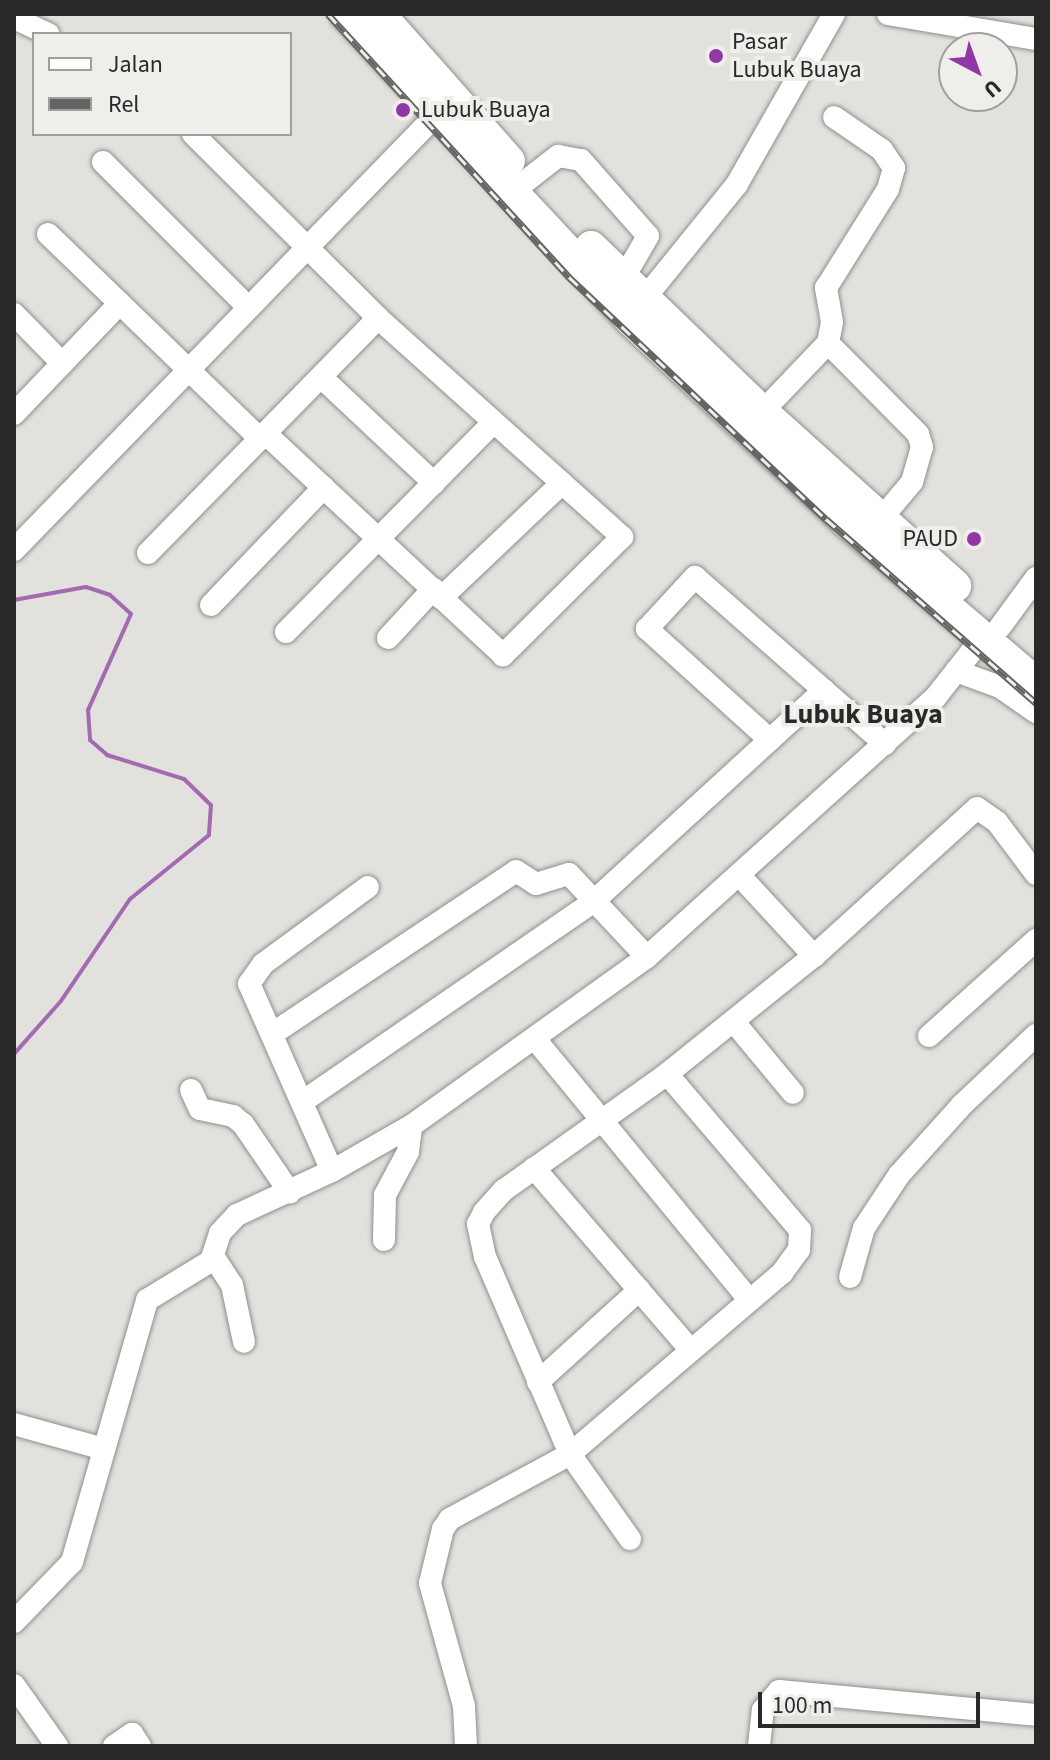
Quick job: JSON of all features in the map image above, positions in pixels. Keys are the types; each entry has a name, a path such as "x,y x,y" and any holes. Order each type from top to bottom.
{"highway":[{"path":"346,14 436,115 629,318 846,521 991,632 1036,658"},
{"path":"379,14 526,181 762,412 881,519 1036,683"}],"street":[{"path":"633,289 737,184 834,14"},
{"path":"888,14 1036,39"},
{"path":"14,18 45,32"},
{"path":"14,550 436,115"},
{"path":"762,412 828,343 832,322 826,288 888,189 894,168 882,150 834,117"},
{"path":"48,234 189,372 324,487 503,655 622,537 492,424 378,318 195,136"},
{"path":"526,181 558,156 581,160 648,236 633,289"},
{"path":"103,162 249,308"},
{"path":"14,414 120,303"},
{"path":"14,314 62,363"},
{"path":"148,553 378,318"},
{"path":"828,343 918,434 922,447 912,482 881,519"},
{"path":"321,377 434,483"},
{"path":"286,632 492,424"},
{"path":"388,638 562,483"},
{"path":"211,605 324,487"},
{"path":"770,740 647,629 695,577 885,744"},
{"path":"14,1622 72,1562 147,1300 213,1256 220,1233 237,1215 290,1193 411,1126 647,957 741,877 885,744 956,671 1036,578"},
{"path":"956,671 1000,687 1036,712"},
{"path":"302,1102 594,901 824,690"},
{"path":"630,1539 570,1454 485,1257 478,1224 491,1202 734,1022 814,956 977,808 997,822 1036,874"},
{"path":"272,1034 516,871 536,884 569,874 647,957"},
{"path":"741,877 814,956"},
{"path":"332,1171 251,990 253,975 368,887"},
{"path":"929,1036 1036,940"},
{"path":"734,1022 793,1093"},
{"path":"850,1277 864,1228 899,1175 962,1105 1036,1035"},
{"path":"535,1039 748,1298"},
{"path":"466,1746 464,1706 430,1583 439,1535 450,1519 570,1454 793,1260 803,1237 667,1074"},
{"path":"191,1090 200,1109 233,1116 243,1124 290,1193"},
{"path":"384,1240 385,1195 408,1152 411,1126"},
{"path":"534,1168 689,1348"},
{"path":"213,1256 232,1285 244,1342"},
{"path":"538,1382 639,1290"},
{"path":"14,1424 104,1449"},
{"path":"14,1685 57,1746"},
{"path":"759,1746 763,1710 779,1691 1036,1715"},
{"path":"114,1746 132,1734 140,1746"}],"waterway":[{"path":"14,600 86,587 110,595 131,614 88,710 90,740 107,755 184,779 211,805 209,835 130,899 61,1001 14,1054"}],"railway":[{"path":"328,14 569,277 826,519 1036,703"}],"place":[{"name":"Pasar Lubuk Buaya","path":"716,56"},
{"name":"Lubuk Buaya","path":"403,110"},
{"name":"PAUD","path":"974,539"}],"district":[{"name":"Lubuk Buaya","path":"863,714"}]}
